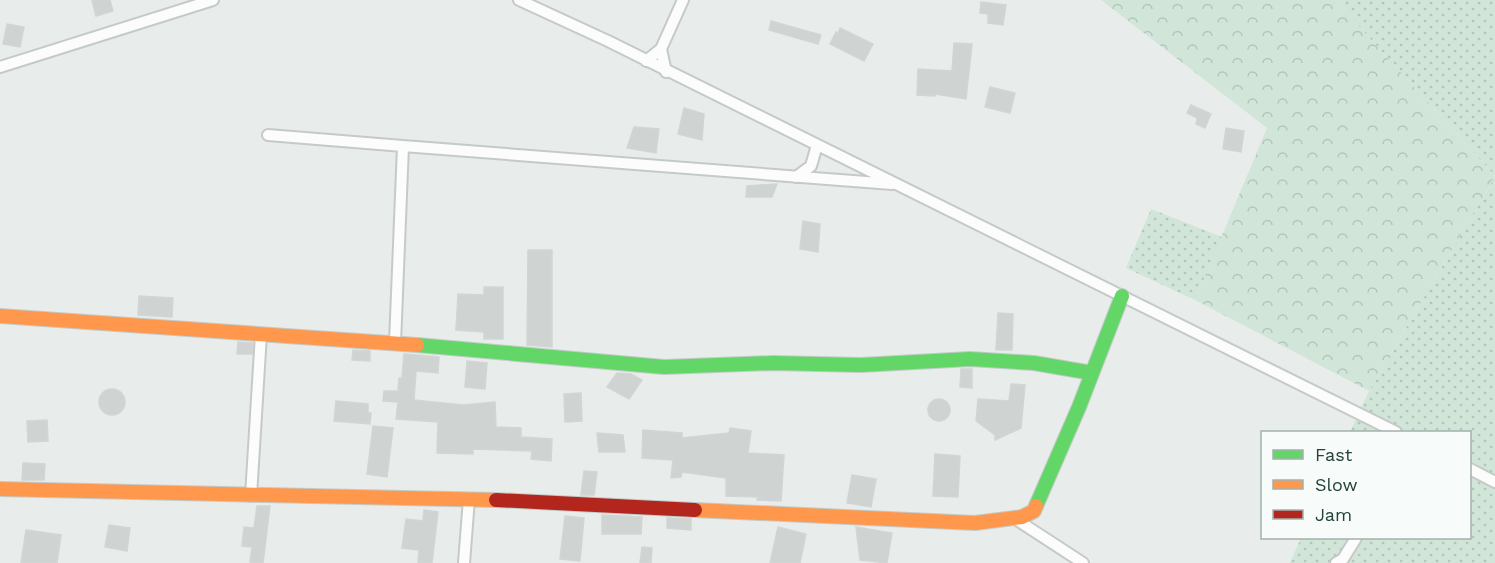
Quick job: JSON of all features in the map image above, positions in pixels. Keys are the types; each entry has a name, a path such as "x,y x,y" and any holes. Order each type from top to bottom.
{"street":[{"path":"0,67 213,0"},
{"path":"519,0 897,184 1394,431"},
{"path":"646,61 661,49 683,0"},
{"path":"661,49 666,72"},
{"path":"268,135 897,184"},
{"path":"796,177 811,166 816,145"},
{"path":"395,343 404,146"},
{"path":"0,489 469,499 975,523 1014,518 1029,515 1034,511 1122,296"},
{"path":"0,316 395,343 664,367 773,363 861,365 970,359 1034,363 1092,373"},
{"path":"251,496 261,334"},
{"path":"1471,470 1495,482"},
{"path":"464,563 469,499"},
{"path":"1014,518 1083,563"},
{"path":"1336,563 1343,559 1355,539"}],"green space":[{"path":"1101,0 1335,0 1495,176 1369,391 1195,300 1267,128"},
{"path":"1335,0 1495,0 1495,176"},
{"path":"1495,176 1495,563 1290,563 1301,539 1471,539 1471,431 1350,431 1369,391"},
{"path":"1151,209 1222,237 1195,300 1126,268"}],"building":[{"path":"92,0 110,0 113,11 96,16"},
{"path":"981,2 1006,5 1003,25 988,23 988,14 980,13"},
{"path":"771,21 821,35 818,44 769,30"},
{"path":"7,24 24,27 20,47 3,44"},
{"path":"840,28 873,44 864,61 830,44"},
{"path":"954,43 972,44 966,99 935,94 935,96 917,95 918,69 952,71"},
{"path":"990,87 1015,93 1010,113 985,107"},
{"path":"1191,105 1211,114 1205,128 1196,124 1197,118 1187,113"},
{"path":"684,108 704,114 702,140 678,134"},
{"path":"634,127 659,129 656,153 627,148"},
{"path":"1226,128 1244,131 1241,152 1223,149"},
{"path":"777,184 772,197 746,197 747,186"},
{"path":"803,221 820,224 818,252 800,249"},
{"path":"528,250 552,250 552,347 527,345"},
{"path":"484,287 503,287 503,339 484,339 484,332 456,330 458,294 484,295"},
{"path":"139,296 173,298 172,317 138,315"},
{"path":"998,313 1013,314 1012,350 996,350"},
{"path":"238,342 253,343 252,354 237,354"},
{"path":"353,350 370,351 370,361 352,360"},
{"path":"404,354 439,357 438,373 416,371 414,400 463,405 495,402 496,427 521,428 521,437 552,439 551,461 531,459 532,451 473,449 473,454 437,453 438,422 396,419 398,402 383,401 384,391 398,391 399,378 402,378"},
{"path":"467,361 487,363 485,389 465,387"},
{"path":"961,369 972,369 972,388 960,387"},
{"path":"617,373 631,374 642,380 629,399 607,387"},
{"path":"1011,384 1025,385 1021,428 995,440 995,435 976,421 978,399 1009,401"},
{"path":"112,389 121,393 125,402 121,411 112,415 103,411 99,402 103,393"},
{"path":"581,393 582,421 565,422 564,394"},
{"path":"939,399 947,402 950,410 947,418 939,421 931,418 928,410 931,402"},
{"path":"336,401 368,404 368,413 371,413 370,424 334,421"},
{"path":"47,420 48,441 28,442 27,421"},
{"path":"373,426 393,428 387,477 367,474"},
{"path":"730,428 751,431 748,453 784,455 781,501 757,500 758,497 726,496 726,478 682,472 681,477 671,478 673,460 642,458 643,430 682,433 682,438 729,433"},
{"path":"597,433 623,435 625,452 599,452"},
{"path":"935,454 960,456 958,497 933,496"},
{"path":"23,463 45,464 44,480 22,480"},
{"path":"584,471 597,472 594,495 581,495"},
{"path":"852,475 876,479 871,507 847,503"},
{"path":"257,506 270,506 263,563 250,562 252,547 242,546 244,527 254,528"},
{"path":"424,510 438,512 432,563 418,563 419,550 402,548 406,519 423,521"},
{"path":"602,515 642,517 641,534 602,534"},
{"path":"565,516 584,518 580,561 560,559"},
{"path":"667,518 691,519 691,530 667,528"},
{"path":"109,525 130,528 127,551 105,547"},
{"path":"778,527 806,534 800,563 770,563"},
{"path":"856,527 892,533 887,563 860,560"},
{"path":"26,530 61,535 57,563 21,563"},
{"path":"642,547 652,548 651,563 640,563"}],"traffic: fast":[{"path":"1036,506 1079,407 1122,296"},
{"path":"417,345 664,367 773,363 861,365 970,359 1034,363 1092,373"}],"traffic: slow":[{"path":"0,316 417,345"},
{"path":"0,489 496,500"},
{"path":"695,510 975,523 1022,517 1034,511 1036,506"}],"traffic: jam":[{"path":"496,500 695,510"}]}
